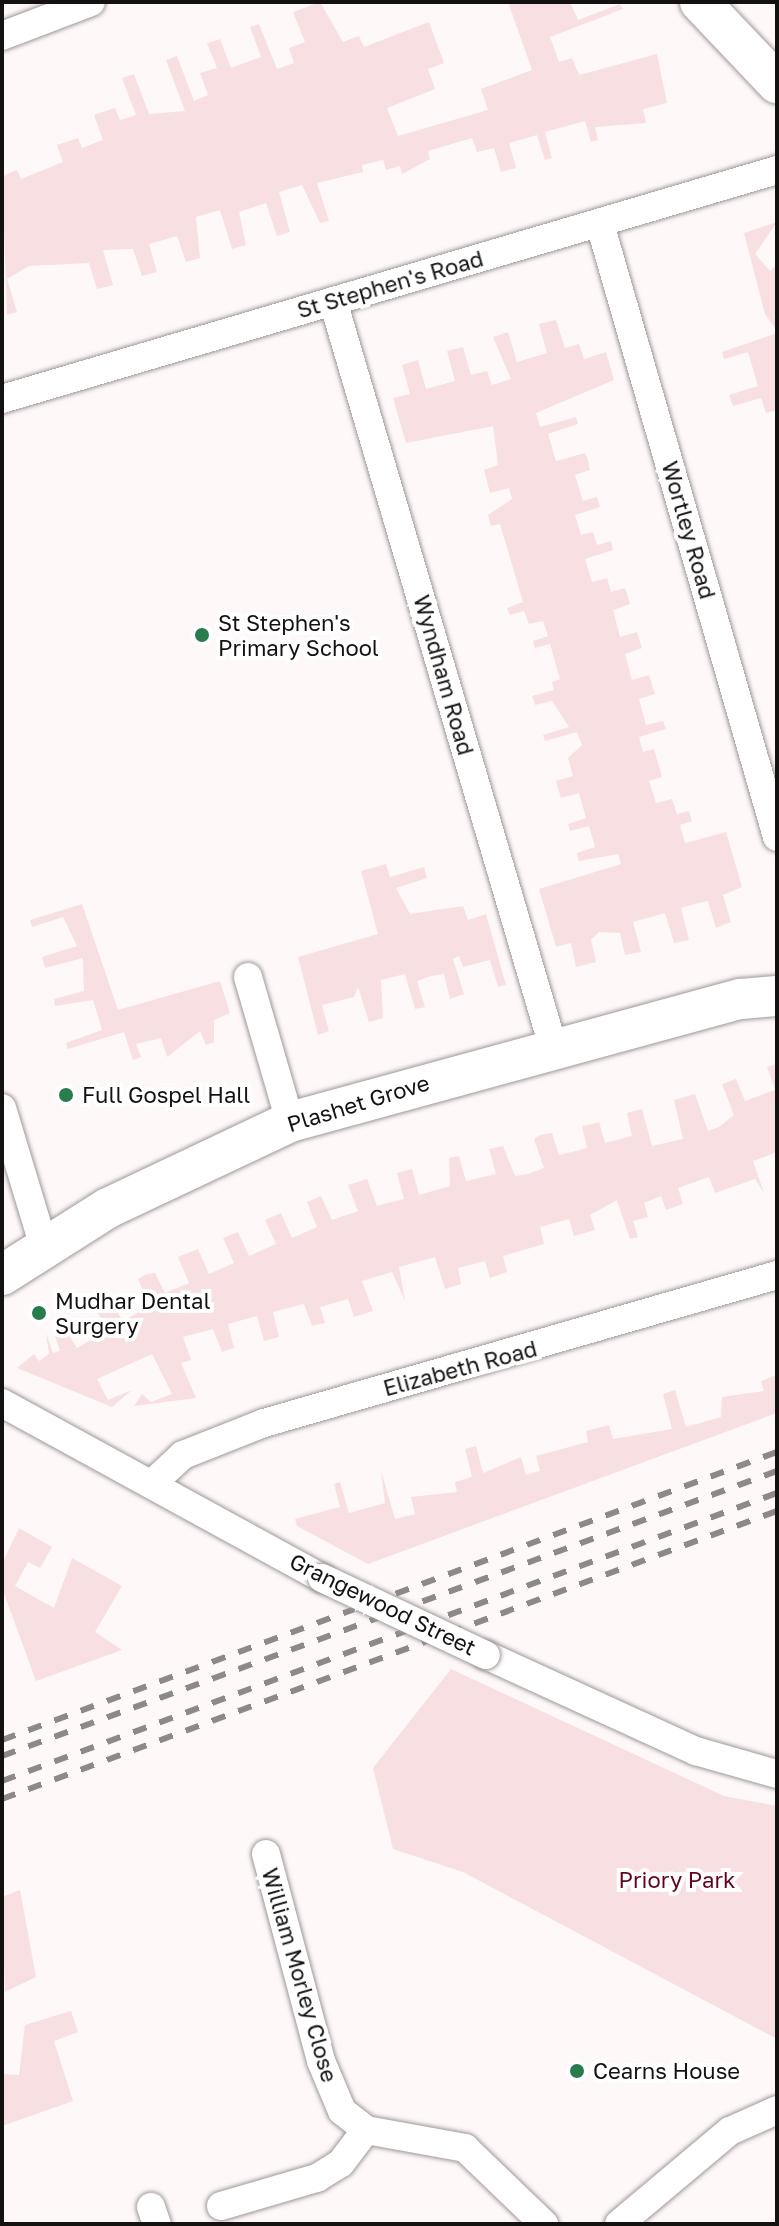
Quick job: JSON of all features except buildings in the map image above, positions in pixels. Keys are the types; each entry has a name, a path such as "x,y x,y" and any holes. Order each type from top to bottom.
{"main road":[{"path":"700,2 777,83"},
{"name":"Plashet Grove","path":"2,1275 121,1202 290,1122 759,998 777,972"}],"street":[{"path":"2,36 91,2"},
{"name":"St Stephen's Road","path":"2,399 777,170"},
{"name":"Wortley Road","path":"600,224 777,837"},
{"name":"Wyndham Road","path":"333,301 554,1050"},
{"path":"248,977 290,1122"},
{"path":"2,1108 44,1247"},
{"name":"Elizabeth Road","path":"155,1481 183,1455 252,1427 777,1275"},
{"name":"Grangewood Street","path":"2,1403 155,1481 322,1578 696,1751 777,1774"},
{"name":"William Morley Close","path":"266,1854 330,2089 366,2130"},
{"path":"619,2224 730,2131 777,2110"},
{"path":"221,2206 317,2178 341,2163 366,2130 465,2148 544,2224"}],"green space":[{"path":"320,2 343,42 359,36 364,47 429,22 444,63 428,69 435,89 387,108 398,136 488,110 481,89 532,70 508,2 570,2 578,20 620,4 623,9 550,37 559,62 572,58 579,75 657,54 667,103 643,109 646,123 595,127 598,140 591,142 585,121 545,132 552,158 545,160 537,135 509,143 516,168 501,172 494,148 477,152 472,138 428,151 430,159 402,174 400,166 386,170 383,160 362,165 363,172 317,183 329,221 320,223 302,185 279,192 290,232 277,236 266,203 239,212 246,245 232,249 220,210 196,217 200,258 186,262 177,236 149,244 157,272 142,276 133,249 103,250 113,285 97,289 89,263 29,266 7,279 17,312 7,315 2,176 17,170 21,179 63,162 57,145 78,138 82,148 103,140 94,115 115,108 120,120 136,115 122,78 134,74 149,114 185,111 166,60 177,56 194,101 208,95 200,73 217,68 207,43 220,39 231,68 261,57 250,27 259,24 277,69 294,63 289,48 305,42 293,12"},
{"path":"777,222 755,254 770,271 777,264 777,331 765,314 744,233"},
{"path":"556,320 565,348 579,344 584,359 606,352 614,380 536,413 540,427 576,417 578,424 548,434 556,461 585,453 588,460 590,470 575,475 583,501 597,497 600,507 575,515 581,535 593,532 597,545 611,541 613,550 585,559 592,582 607,578 611,592 625,588 630,604 613,610 620,637 637,632 642,648 625,654 632,680 649,675 655,694 639,699 646,725 663,721 666,729 639,737 643,752 654,749 662,777 649,781 656,803 672,799 677,814 689,811 692,821 680,825 685,843 726,832 742,887 723,895 731,922 716,928 708,901 694,904 681,908 689,940 674,943 665,913 633,922 641,952 625,955 620,933 599,932 591,940 596,962 576,967 571,943 556,947 539,889 621,864 618,854 579,861 577,853 595,847 589,826 570,831 568,824 586,818 579,793 561,798 556,781 573,776 568,758 582,745 577,732 545,741 543,735 569,727 552,701 535,705 532,696 554,690 552,682 560,679 550,644 535,648 533,641 548,636 543,621 529,624 524,611 510,615 507,608 523,602 500,524 491,526 488,515 512,499 509,488 490,493 484,470 498,465 493,426 406,443 393,398 410,394 402,365 418,360 426,389 455,381 447,351 463,347 471,375 487,371 492,385 511,379 493,337 508,332 517,362 547,353 539,324"},
{"path":"777,333 777,410 766,413 761,398 733,406 729,395 758,386 748,352 724,359 722,352"},
{"path":"386,864 390,877 424,867 427,878 396,888 410,914 463,906 468,920 486,914 506,985 498,987 490,960 463,967 459,956 453,959 464,994 450,999 444,974 431,976 417,981 425,1007 415,1009 405,974 381,980 383,1018 369,1022 358,987 354,997 322,1005 329,1031 318,1035 298,957 378,934 361,871"},
{"path":"82,904 118,1010 220,981 230,1013 214,1020 214,1042 206,1045 200,1031 167,1057 161,1038 136,1044 141,1057 133,1060 124,1032 68,1049 66,1043 102,1030 93,1000 55,1006 54,999 84,991 83,958 45,968 42,957 77,946 63,917 32,927 30,920"},
{"path":"777,1064 777,1152 753,1161 764,1193 755,1179 715,1193 709,1177 678,1188 683,1204 666,1210 661,1196 644,1203 648,1217 633,1221 638,1237 630,1239 617,1200 590,1215 595,1230 574,1236 569,1219 540,1227 544,1244 503,1256 507,1272 490,1278 485,1261 458,1268 461,1284 445,1289 435,1257 399,1267 405,1301 392,1272 362,1281 373,1311 354,1317 348,1299 320,1307 325,1323 312,1326 304,1304 273,1312 279,1337 264,1341 257,1316 228,1324 234,1348 222,1352 213,1329 183,1337 191,1360 181,1363 196,1398 134,1406 142,1394 151,1402 172,1394 152,1354 97,1379 108,1400 132,1390 112,1407 17,1368 34,1354 39,1361 49,1354 46,1333 53,1353 60,1351 53,1329 62,1324 77,1348 108,1330 94,1307 108,1297 123,1321 150,1306 138,1279 146,1274 155,1273 165,1293 189,1283 178,1257 198,1249 209,1274 234,1263 223,1238 238,1232 249,1256 276,1244 265,1220 281,1213 292,1238 317,1227 307,1202 321,1196 332,1220 358,1211 348,1185 367,1179 377,1206 404,1199 397,1173 412,1169 419,1195 450,1186 449,1158 459,1156 466,1181 496,1174 489,1149 503,1146 515,1176 528,1174 544,1168 534,1139 540,1135 552,1133 559,1155 572,1152 587,1148 582,1126 599,1122 605,1143 632,1136 627,1113 642,1109 652,1146 683,1139 674,1100 695,1094 708,1131 734,1115 722,1084 736,1079 745,1101 775,1090 767,1067"},
{"path":"777,1375 777,1413 368,1564 297,1526 295,1519 340,1507 334,1484 340,1482 349,1513 385,1503 381,1471 395,1519 415,1514 411,1497 457,1492 455,1482 472,1477 465,1449 476,1446 483,1473 521,1457 526,1475 540,1471 536,1456 588,1442 586,1431 609,1425 613,1439 672,1429 663,1394 675,1390 686,1427 721,1417 722,1397 764,1391 761,1381"},
{"path":"19,1528 52,1547 40,1568 28,1562 15,1586 54,1608 72,1558 122,1586 95,1632 122,1650 36,1681 2,1588 2,1564"},
{"name":"Priory Park","path":"451,1669 724,1796 777,1806 777,2039 463,1872 393,1849 373,1768"},
{"path":"20,1890 36,1977 5,1992 2,1897"},
{"path":"71,2011 78,2032 54,2041 73,2101 2,2126 2,2074 19,2075 25,2025"}],"railway":[{"path":"2,1740 777,1452"},
{"path":"2,1756 777,1471"},
{"path":"2,1781 777,1493"},
{"path":"2,1799 777,1511"}],"place":[{"name":"St Stephen's Primary School","path":"202,635"},
{"name":"Full Gospel Hall","path":"66,1095"},
{"name":"Mudhar Dental Surgery","path":"39,1313"},
{"name":"Cearns House","path":"577,2071"}]}
